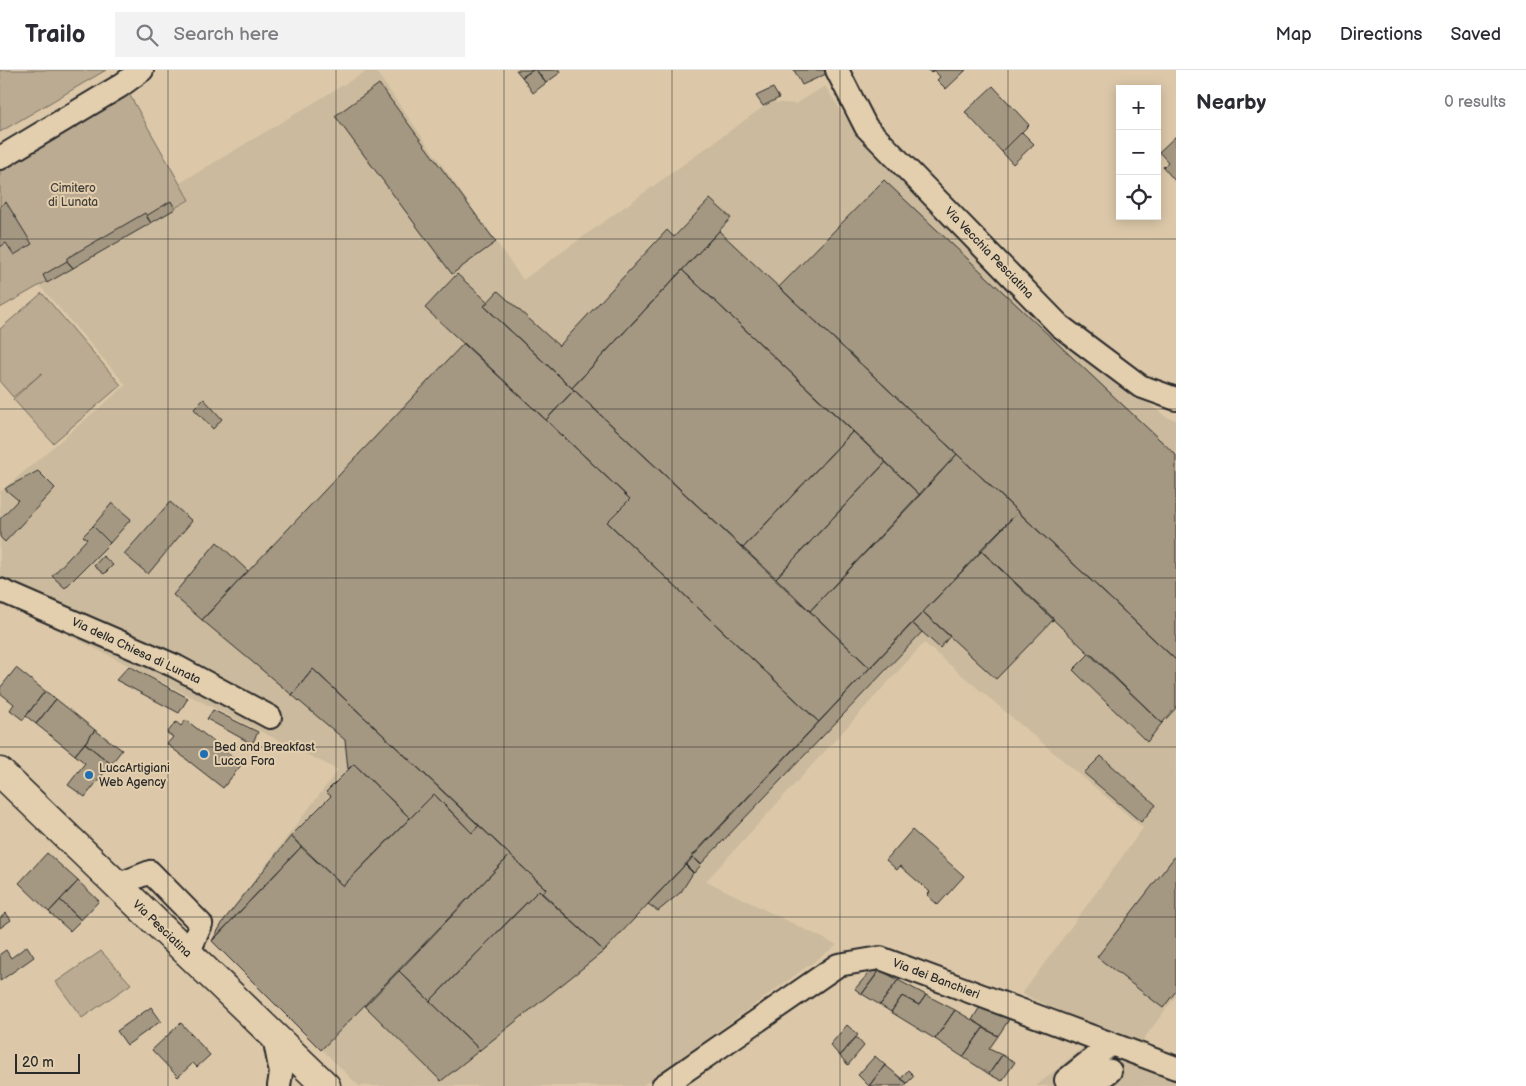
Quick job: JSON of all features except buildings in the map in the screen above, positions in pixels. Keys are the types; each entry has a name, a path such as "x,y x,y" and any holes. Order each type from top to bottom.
{"main road":[{"name":"Via Pesciatina","path":"0,772 326,1086"}],"street":[{"path":"0,158 120,86 142,70"},
{"name":"Via Vecchia Pesciatina","path":"837,70 866,127 1060,326 1140,386 1176,399"},
{"name":"Via della Chiesa di Lunata","path":"0,590 175,666 270,717"},
{"name":"Via dei Banchieri","path":"663,1086 838,965 880,958 1176,1068"},
{"path":"274,1037 281,1073 279,1086"},
{"path":"1078,1086 1066,1080 1111,1044"},
{"path":"1090,1086 1110,1071"}],"shaded area":[{"path":"368,70 375,70 523,280 770,102 796,104 825,86 855,132 1042,320 1166,417 1176,420 1176,996 1139,1045 1176,1058 1176,1086 1036,1086 1104,1030 1022,994 1143,828 924,643 706,881 837,945 642,1086 359,1086 212,941 224,920 338,770 0,601 0,492 126,385 40,286 189,201 180,183"}],"green space":[{"path":"0,70 106,70 0,132"},
{"name":"Cimitero di Lunata","path":"128,92 189,200 0,308 0,165"},
{"path":"42,293 121,385 53,443 13,399 42,373 13,397 0,382 0,329"},
{"path":"101,951 131,984 82,1018 56,982"}],"place":[{"name":"Bed and Breakfast Lucca Fora","path":"204,754"},
{"name":"LuccArtigiani Web Agency","path":"89,775"}]}
